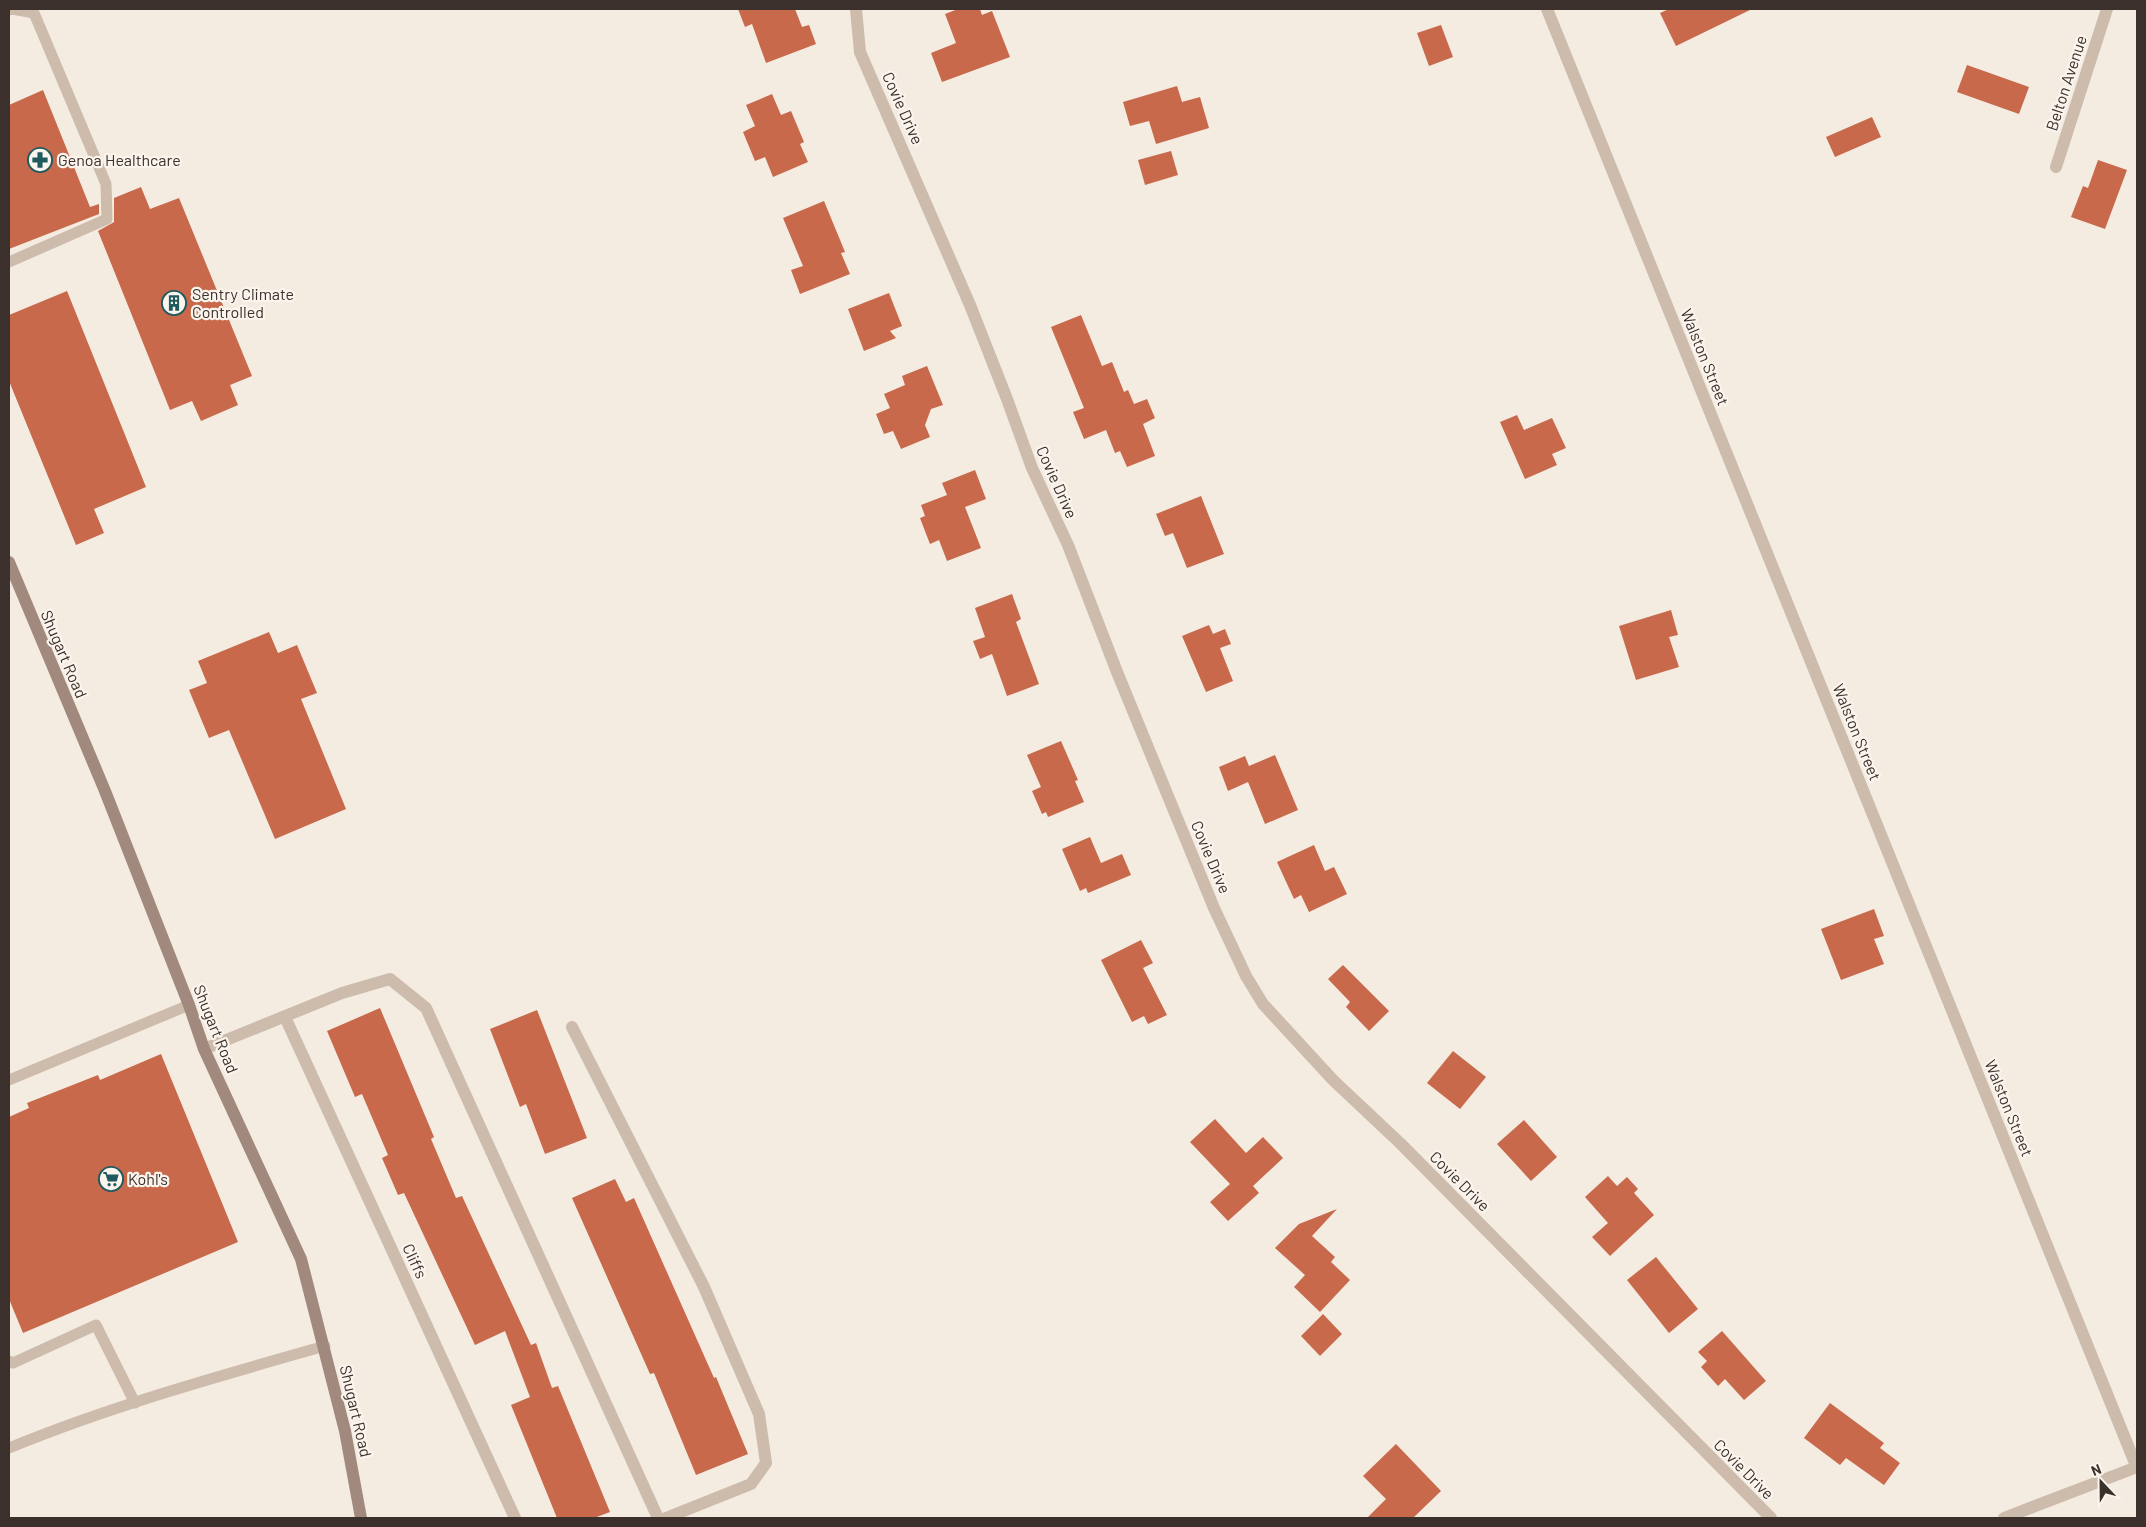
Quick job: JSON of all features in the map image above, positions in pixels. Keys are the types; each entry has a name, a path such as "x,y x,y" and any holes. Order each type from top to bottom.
{"street":[{"name":"Covie Drive","path":"856,9 860,52 970,306 1007,398 1032,468 1068,545 1117,672 1218,916 1246,976 1263,1004 1326,1073 1401,1144 1771,1518"},
{"name":"Walston Street","path":"1546,9 2137,1468"},
{"name":"Belton Avenue","path":"2056,167 2107,9"},
{"name":"Shugart Road","path":"9,562 105,791 189,1005 204,1049 302,1259 345,1431 361,1518"},
{"path":"204,1049 342,993 390,979 426,1008 658,1518"},
{"name":"Cliffs","path":"285,1017 515,1518"},
{"path":"572,1027 704,1287 759,1414 766,1462 751,1484 666,1518"},
{"path":"2004,1518 2137,1468"}],"lane":[{"path":"9,10 24,10 34,13 106,184 108,207 107,219 9,262"},
{"path":"9,1080 189,1005"},
{"path":"9,1360 12,1363 96,1325 135,1403"},
{"path":"9,1448 56,1428 220,1376 325,1346"}],"building":[{"path":"738,9 795,9 802,27 809,25 816,44 766,63 752,24 745,27"},
{"path":"958,9 980,9 982,15 992,11 1010,57 942,82 931,53 956,43 945,14"},
{"path":"1669,9 1752,9 1676,46 1660,13"},
{"path":"1441,25 1453,57 1429,66 1417,33"},
{"path":"1967,65 2029,87 2019,114 1957,92"},
{"path":"1177,86 1182,102 1200,97 1209,128 1156,144 1149,121 1130,126 1123,102"},
{"name":"Genoa Healthcare","path":"43,90 90,207 99,204 99,214 9,249 9,105"},
{"path":"772,94 781,115 791,111 804,142 800,144 808,162 773,177 765,157 755,161 743,132 755,126 746,105"},
{"path":"1872,117 1881,137 1835,157 1826,137"},
{"path":"1171,151 1178,175 1145,185 1138,160"},
{"path":"2098,160 2127,170 2105,229 2071,217 2083,186 2088,188"},
{"name":"Sentry Climate Controlled","path":"141,187 150,209 179,198 252,376 230,385 238,405 201,421 192,401 170,410 98,231 114,222 114,198"},
{"path":"824,201 845,252 841,253 850,274 800,294 791,270 803,266 783,218"},
{"path":"67,291 146,487 94,509 104,533 76,545 9,381 9,315"},
{"path":"889,293 902,326 890,331 896,338 864,351 848,309"},
{"path":"1081,315 1102,366 1112,362 1124,392 1128,390 1134,404 1147,399 1155,418 1143,424 1155,456 1127,467 1120,451 1115,453 1106,430 1084,439 1073,412 1084,408 1051,327"},
{"path":"927,366 943,405 931,409 925,425 930,437 901,449 893,431 884,434 876,414 890,408 884,394 905,385 902,376"},
{"path":"1517,415 1524,430 1552,418 1566,448 1552,454 1557,465 1525,479 1500,422"},
{"path":"975,470 986,499 965,507 981,548 947,561 939,540 930,544 920,518 925,516 921,505 947,495 942,483"},
{"path":"1201,496 1224,554 1187,568 1173,533 1165,536 1156,514"},
{"path":"1012,594 1021,619 1016,622 1039,684 1007,696 992,654 980,659 973,641 985,637 975,608"},
{"path":"1671,610 1678,635 1669,637 1679,667 1636,680 1619,626"},
{"path":"1209,625 1213,634 1225,629 1231,644 1220,648 1233,681 1206,692 1182,636"},
{"path":"269,632 278,653 297,645 317,693 301,699 346,809 275,839 229,730 209,738 189,690 207,683 198,661"},
{"path":"1061,741 1078,780 1075,781 1084,802 1048,817 1046,812 1042,814 1032,791 1041,787 1027,755"},
{"path":"1275,755 1298,810 1265,824 1248,782 1228,791 1219,767 1245,756 1249,766"},
{"path":"1090,837 1101,863 1122,854 1131,875 1088,893 1086,888 1080,891 1062,849"},
{"path":"1314,845 1325,871 1334,867 1347,894 1309,912 1301,895 1294,899 1277,862"},
{"path":"1874,909 1884,936 1874,939 1884,964 1841,980 1821,929"},
{"path":"1141,940 1153,963 1143,968 1167,1015 1148,1024 1144,1016 1132,1022 1101,960"},
{"path":"1343,965 1389,1011 1369,1031 1346,1007 1350,1002 1328,979"},
{"path":"380,1008 434,1137 431,1139 456,1198 462,1196 531,1345 536,1343 552,1388 558,1386 610,1512 594,1518 557,1518 511,1405 530,1397 505,1331 475,1345 404,1193 398,1195 382,1158 388,1155 362,1094 355,1097 327,1031"},
{"path":"537,1010 587,1138 545,1154 526,1104 520,1107 490,1029"},
{"path":"1453,1051 1486,1077 1460,1109 1427,1083"},
{"name":"Kohl's","path":"161,1054 238,1242 23,1333 9,1299 9,1117 29,1108 27,1103 98,1075 100,1080"},
{"path":"1215,1119 1246,1153 1263,1137 1283,1158 1253,1186 1259,1193 1228,1221 1210,1202 1230,1184 1190,1142"},
{"path":"1524,1120 1557,1157 1531,1181 1497,1144"},
{"path":"1608,1176 1617,1186 1627,1177 1638,1189 1634,1193 1654,1215 1610,1256 1592,1237 1608,1223 1585,1197"},
{"path":"615,1179 626,1202 634,1198 714,1378 716,1377 748,1454 696,1475 654,1373 650,1374 572,1198"},
{"path":"1337,1209 1312,1236 1335,1257 1331,1262 1350,1280 1320,1312 1294,1287 1305,1275 1275,1248 1299,1224"},
{"path":"1656,1257 1698,1309 1669,1333 1627,1280"},
{"path":"1323,1314 1342,1334 1320,1356 1301,1336"},
{"path":"1722,1331 1766,1381 1744,1400 1725,1379 1718,1386 1701,1367 1707,1361 1698,1352"},
{"path":"1830,1403 1884,1443 1880,1448 1900,1463 1884,1485 1846,1458 1840,1465 1804,1438"},
{"path":"1396,1444 1441,1491 1413,1518 1367,1518 1386,1499 1363,1476"}],"place":[{"name":"Genoa Healthcare","path":"40,160"},
{"name":"Sentry Climate Controlled","path":"174,303"},
{"name":"Kohl's","path":"111,1179"}]}
